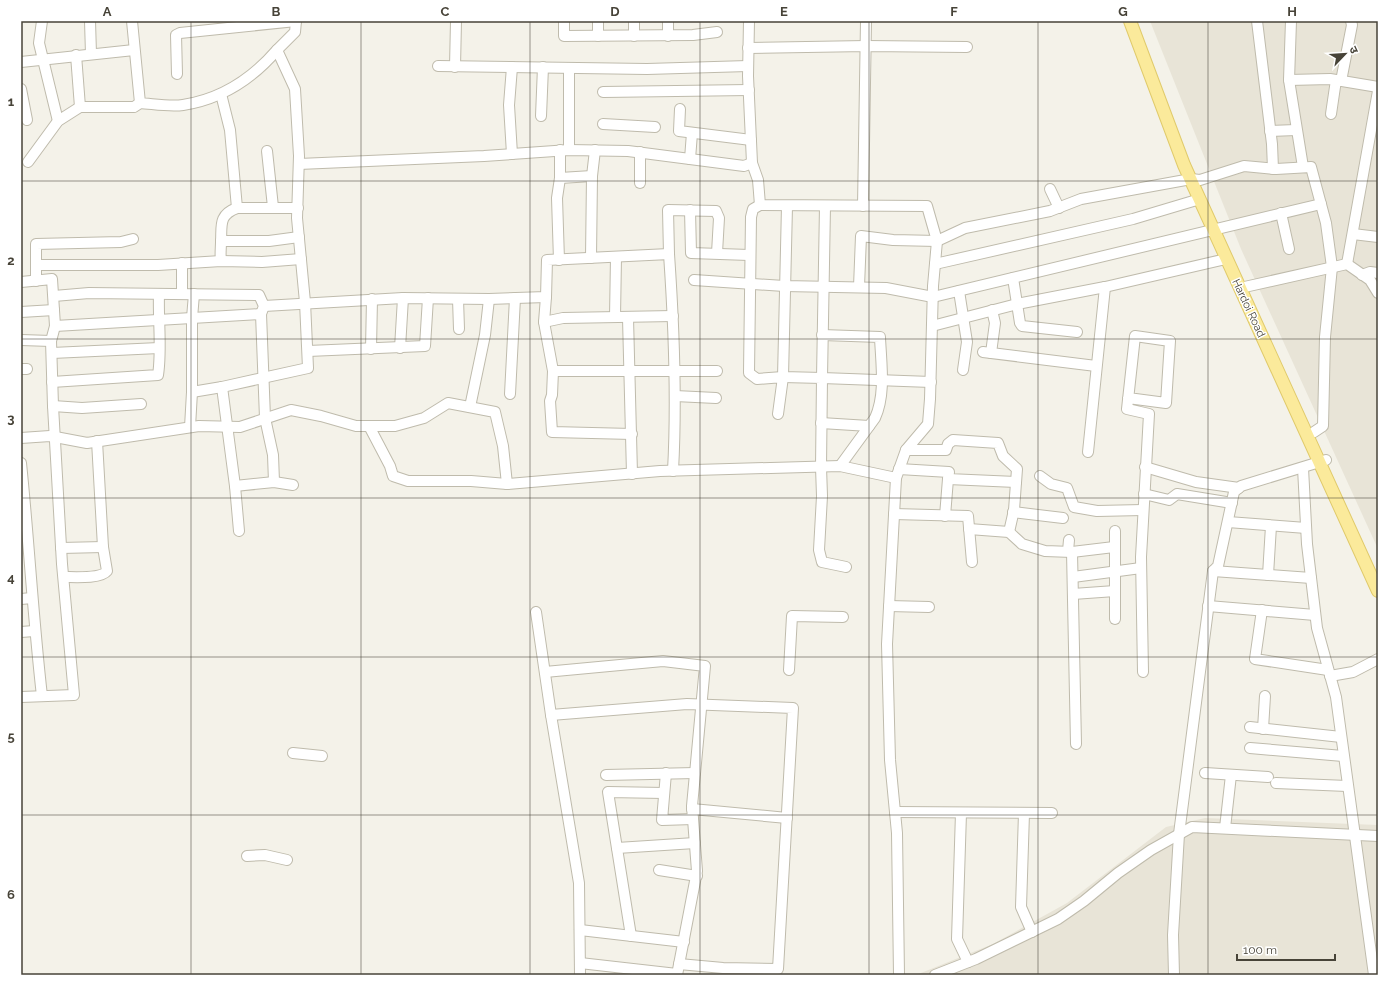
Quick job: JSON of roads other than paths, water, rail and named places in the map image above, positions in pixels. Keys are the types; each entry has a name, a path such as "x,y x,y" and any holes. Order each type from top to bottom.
{"main road":[{"name":"Hardoi Road","path":"1130,21 1195,180 1323,461 1378,591"},
{"name":"Hardoi Road","path":"1138,21 1195,180 1200,199 1217,229 1226,259 1244,287 1314,432 1323,461 1378,573"}],"street":[{"path":"42,21 39,43 58,121"},
{"path":"90,21 91,54"},
{"path":"132,21 140,103"},
{"path":"28,162 58,121 80,107 134,107 140,103 183,105 227,92 261,69 295,32 296,21 180,33 176,35 177,74"},
{"path":"455,66 456,21"},
{"path":"564,21 564,36 668,36 717,32"},
{"path":"598,21 598,36"},
{"path":"634,21 634,36"},
{"path":"668,21 668,36"},
{"path":"749,21 748,66 752,163 758,180 760,206"},
{"path":"863,206 866,21"},
{"path":"1257,21 1273,168"},
{"path":"1291,21 1290,80 1296,130 1303,167"},
{"path":"1331,114 1352,21"},
{"path":"748,48 866,46 967,47"},
{"path":"21,62 134,50"},
{"path":"192,392 308,368 305,302 299,237 299,164 295,89 277,50"},
{"path":"76,55 80,107"},
{"path":"438,66 647,69 748,66"},
{"path":"512,67 509,105 512,154"},
{"path":"542,116 543,67"},
{"path":"559,260 557,198 564,150 569,68"},
{"path":"1290,80 1338,80 1378,87"},
{"path":"21,89 26,120"},
{"path":"603,92 749,90"},
{"path":"1347,264 1378,91"},
{"path":"221,94 230,130 237,208"},
{"path":"680,109 679,131 751,140"},
{"path":"602,124 655,127"},
{"path":"1270,131 1296,130"},
{"path":"690,159 692,133"},
{"path":"299,164 512,154 564,150 640,152 744,166 752,163"},
{"path":"591,258 592,176 595,150"},
{"path":"267,151 273,207"},
{"path":"640,152 640,183"},
{"path":"1368,153 1378,155"},
{"path":"859,287 861,236 893,240 937,241 965,228 1059,208 1081,199 1195,180 1244,166 1273,168 1311,167 1326,223 1332,267 1325,337 1323,426 1314,432"},
{"path":"560,178 592,176"},
{"path":"1050,188 1059,208"},
{"path":"935,264 1133,219 1200,199"},
{"path":"694,280 784,286 886,288 933,298 1321,204"},
{"path":"899,975 895,812 890,738 887,644 894,514 898,474 906,450 928,424 931,382 933,298 937,241 927,206 760,206 753,209 749,255 749,373 756,379 783,377 931,382"},
{"path":"778,414 783,377 787,206"},
{"path":"825,206 821,423 822,496 819,550 822,562 846,567"},
{"path":"221,260 222,241 220,228 224,216 237,208 298,208"},
{"path":"673,471 675,371 668,210 716,211 720,218 717,253"},
{"path":"690,210 692,229 691,253 749,255"},
{"path":"1281,214 1289,249"},
{"path":"1353,234 1378,237"},
{"path":"222,241 269,241 299,237"},
{"path":"36,281 38,265 36,244 121,242 133,239"},
{"path":"632,434 552,432 550,401 552,395 553,370 544,322 547,260 616,258 669,254"},
{"path":"615,317 616,258"},
{"path":"932,326 965,319 992,310 1018,304 1226,259"},
{"path":"38,265 182,263 221,260 262,262 301,260"},
{"path":"182,263 182,294"},
{"path":"1244,287 1347,264 1370,280 1378,293"},
{"path":"1362,275 1370,272 1378,273"},
{"path":"1012,278 1022,326 1077,332"},
{"path":"21,282 52,280 56,326 51,341 52,406 74,695 21,697"},
{"path":"1088,452 1105,286"},
{"path":"959,291 965,319 967,342 963,370"},
{"path":"54,296 90,294 259,295 262,310 263,329 265,418 273,455 274,482"},
{"path":"52,382 158,375 160,362 158,320 159,294"},
{"path":"190,427 192,392 192,318 194,294"},
{"path":"56,326 192,318 262,310 305,302 403,298 488,299 546,297"},
{"path":"400,348 403,298"},
{"path":"308,351 425,346 428,298"},
{"path":"510,394 515,298"},
{"path":"371,349 372,299"},
{"path":"458,299 459,329"},
{"path":"470,408 485,335 488,299"},
{"path":"21,312 54,310"},
{"path":"992,310 995,323 987,352 1096,366"},
{"path":"544,322 563,318 673,316"},
{"path":"628,318 632,474"},
{"path":"822,335 880,338 882,380 879,410 840,466"},
{"path":"1128,398 1166,403 1170,341 1135,336 1128,398 1127,409 1149,414 1145,467 1141,568 1143,672"},
{"path":"21,340 51,341"},
{"path":"52,353 159,348"},
{"path":"553,370 717,371"},
{"path":"222,387 235,486 239,531"},
{"path":"675,396 716,398"},
{"path":"21,438 55,437 87,443 190,427 240,426 291,410 321,416 356,426 395,426 424,418 448,403 495,412 503,446 507,484"},
{"path":"52,406 82,408 141,404"},
{"path":"821,423 869,426"},
{"path":"369,426 390,466 393,476 408,481 471,481 507,484 673,471 840,466 898,474 949,472 946,516"},
{"path":"906,450 946,450 948,444 953,440 998,443 1003,456 1018,469 1009,532"},
{"path":"64,578 105,574 108,566 103,547 97,441"},
{"path":"1174,975 1173,935 1179,834 1213,571 1218,566 1234,492 1239,488 1323,461"},
{"path":"1145,467 1196,482 1239,488"},
{"path":"1303,468 1306,528 1315,615 1317,628 1336,697 1340,737 1374,975"},
{"path":"21,469 30,551 34,631 42,696"},
{"path":"1040,476 1051,484 1067,488 1074,507 1097,511 1143,510"},
{"path":"948,479 1016,482"},
{"path":"235,486 274,482 293,485"},
{"path":"1144,494 1169,500 1177,494 1232,503"},
{"path":"1013,512 1063,518"},
{"path":"894,514 968,516 972,562"},
{"path":"1228,522 1306,528"},
{"path":"1268,575 1271,526"},
{"path":"969,529 1009,532 1022,544 1045,551 1070,551 1114,547"},
{"path":"1115,530 1115,619"},
{"path":"1068,540 1073,594 1076,744"},
{"path":"62,548 103,547"},
{"path":"1072,577 1141,568"},
{"path":"1213,571 1311,578"},
{"path":"1073,594 1115,592"},
{"path":"21,599 32,598"},
{"path":"889,606 929,607"},
{"path":"1208,606 1315,615"},
{"path":"1262,610 1255,659 1329,673 1353,672 1378,659"},
{"path":"536,612 551,715 579,883 580,975"},
{"path":"789,670 792,616 843,617"},
{"path":"21,632 34,631"},
{"path":"545,672 663,661 705,666 692,814 697,876 678,971"},
{"path":"1263,729 1265,696"},
{"path":"551,715 639,707 701,704 793,708 778,969 723,968 678,971 580,963"},
{"path":"1250,727 1340,737"},
{"path":"1250,748 1343,756"},
{"path":"293,753 322,756"},
{"path":"666,773 662,820 692,814 787,818"},
{"path":"606,775 695,773"},
{"path":"1205,773 1347,786"},
{"path":"1225,828 1231,775"},
{"path":"631,936 608,792 664,793"},
{"path":"895,812 1052,813"},
{"path":"961,813 957,939 968,962"},
{"path":"1024,813 1021,907 1032,932"},
{"path":"935,975 968,962 1058,919 1084,901 1118,872 1151,850 1192,827 1378,836"},
{"path":"617,848 695,843"},
{"path":"247,856 265,855 287,860"},
{"path":"659,870 697,876"},
{"path":"580,930 684,942"}]}
